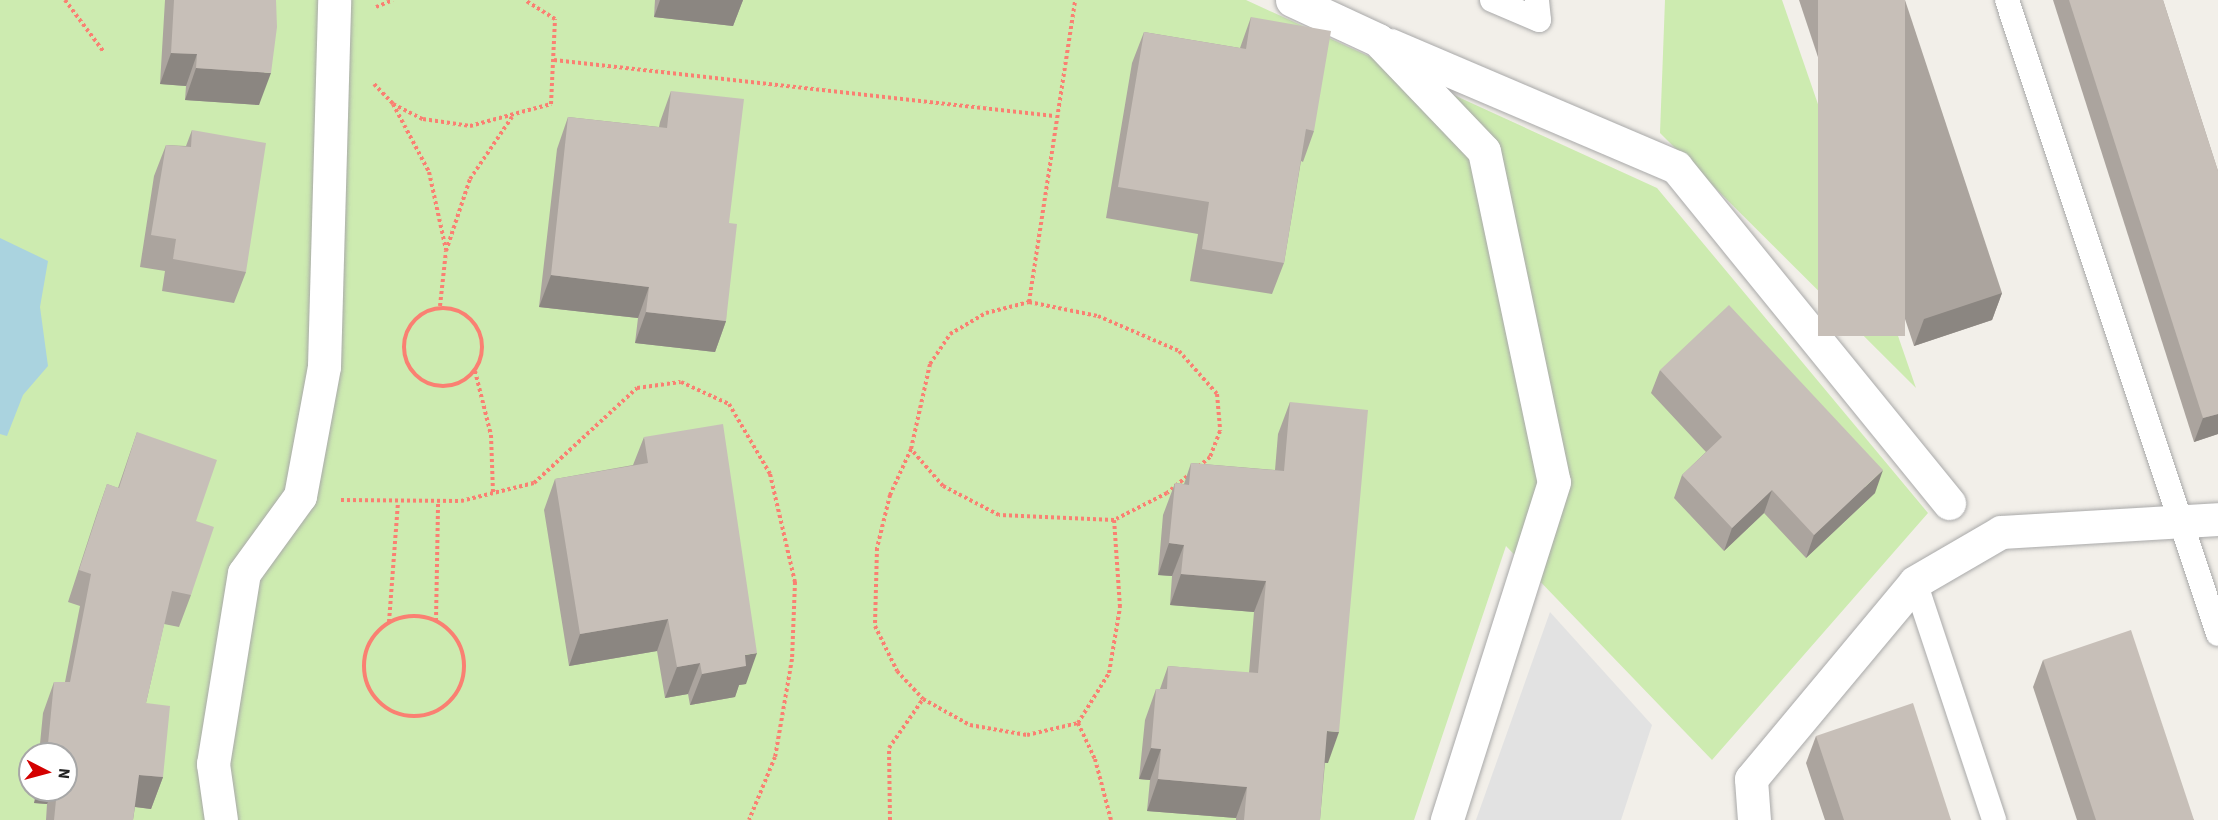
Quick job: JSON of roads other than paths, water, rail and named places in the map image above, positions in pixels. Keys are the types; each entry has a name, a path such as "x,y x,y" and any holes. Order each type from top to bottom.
{"street":[{"path":"221,820 213,764 244,573 300,496 324,366 334,0"},
{"path":"1292,0 1378,40 1676,167 1949,503"},
{"path":"1378,40 1484,150 1554,482 1447,820"},
{"path":"1754,820 1751,779 1915,582 2001,532 2180,518 2218,519"}],"lane":[{"path":"1492,0 1539,20 1537,0"},
{"path":"2007,0 2218,634"},
{"path":"1915,582 1994,820"}],"water":[{"path":"0,238 48,261 40,307 48,366 23,395 7,436 0,434"}]}
